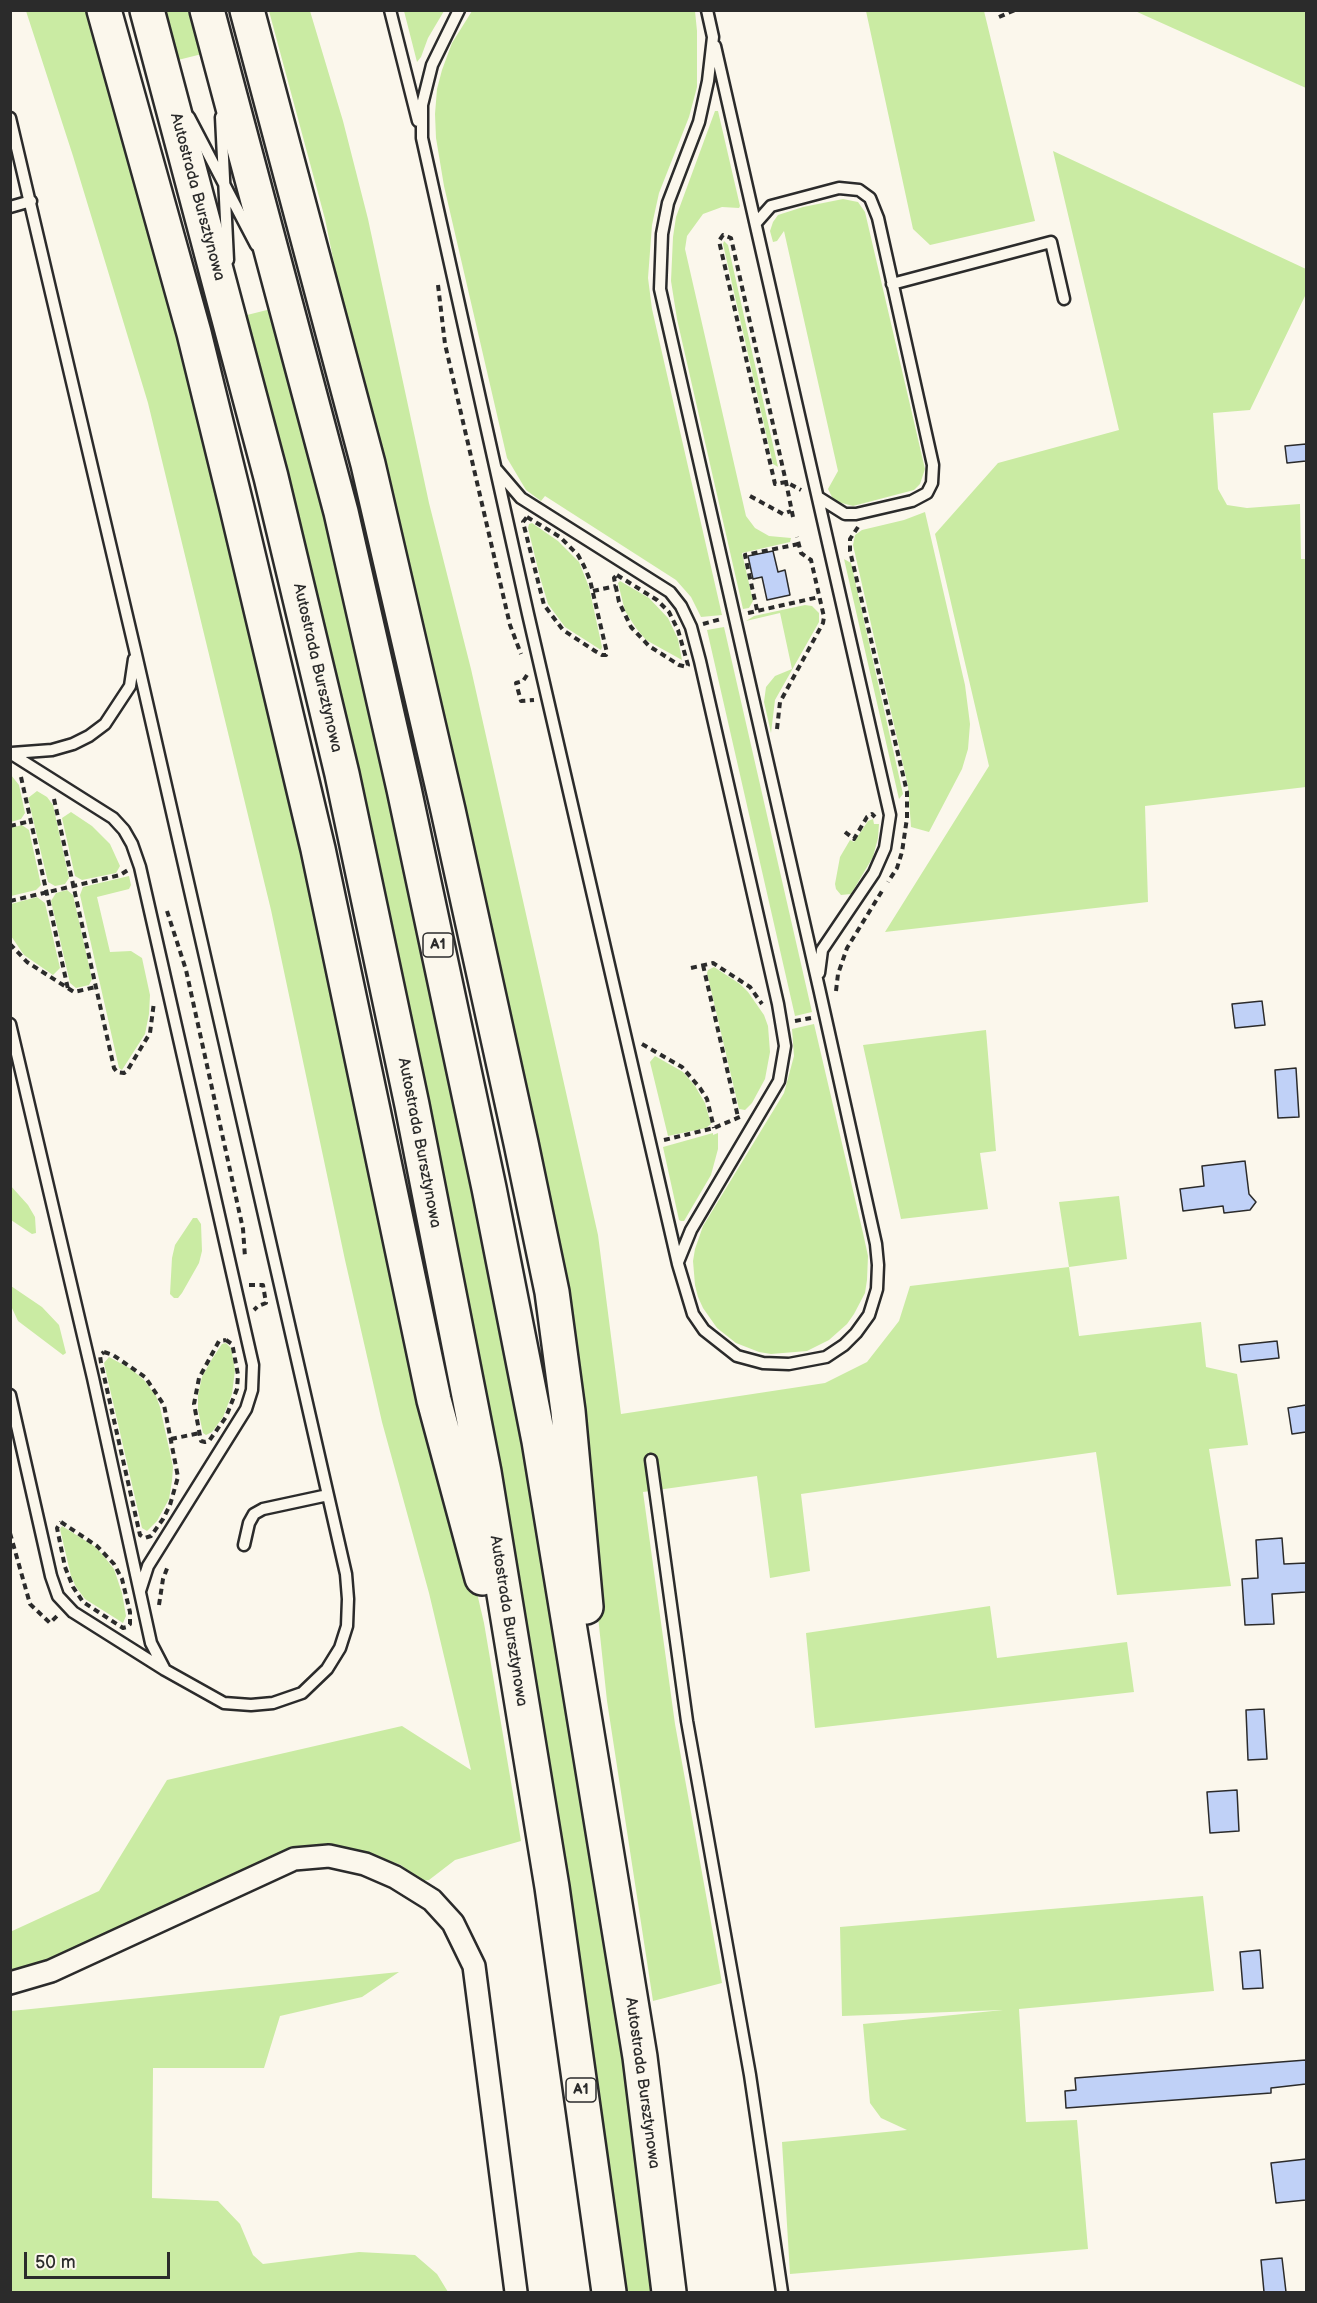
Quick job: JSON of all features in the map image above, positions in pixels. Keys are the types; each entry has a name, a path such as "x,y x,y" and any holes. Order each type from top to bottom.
{"highway":[{"path":"104,10 194,333 237,508 318,849 432,1388 483,1581 552,1887"},
{"name":"Autostrada Bursztynowa","path":"147,10 272,477 342,774 412,1105 483,1472 552,1887 609,2292"},
{"name":"Autostrada Bursztynowa","path":"207,10 288,306 343,523 459,1041 538,1441 640,2057 669,2292"},
{"path":"247,10 368,464 448,810 552,1292 568,1411 613,1893"}],"street":[{"path":"10,1983 51,1971 294,1860 328,1856 364,1864 395,1877 432,1900 453,1923 474,1966 516,2292"}],"lane":[{"path":"390,10 422,138 549,706 678,1264 693,1314 704,1330 737,1356 762,1363 789,1364 826,1357 844,1345 869,1315 877,1289 878,1265 876,1244 819,988 660,289 662,234 668,203 699,122 708,81 713,37"},
{"path":"422,138 422,105 429,73 437,52 459,10"},
{"path":"707,10 890,815 885,848 874,873 822,950 819,963 819,988"},
{"path":"218,48 230,320"},
{"path":"161,63 288,306"},
{"path":"10,118 135,650 346,1574 347,1626 340,1648 327,1669 302,1693 273,1702 251,1705 224,1703 165,1670 73,1612 58,1596 51,1576 10,1395"},
{"path":"756,222 771,206 839,188 859,190 870,198 874,206 933,465 932,483 927,493 918,499 856,514 845,514 818,497"},
{"path":"10,207 31,201"},
{"path":"892,284 1051,242 1064,299"},
{"path":"495,468 521,498 670,592 681,606 691,627 697,650 776,993 785,1046 779,1081 691,1230 678,1264"},
{"path":"11,753 52,750 73,744 105,724 130,686 135,650"},
{"path":"11,753 112,818 124,830 132,844 140,867 253,1365 252,1390 246,1409 148,1566 140,1590"},
{"path":"10,1024 151,1643 165,1670"},
{"path":"651,1460 687,1721 750,2075 782,2292"},
{"path":"244,1545 249,1523 254,1514 263,1509 328,1495"}],"path":[{"path":"999,17 1015,10"},
{"path":"786,482 775,484 719,241 723,235 731,238 786,482 792,517"},
{"path":"437,282 445,344 510,625 522,657"},
{"path":"750,496 783,514 791,511"},
{"path":"527,517 568,544 584,566 592,591 607,653 602,655 563,630 553,620 544,605 523,522 524,518 527,517"},
{"path":"776,731 780,702 823,623 824,617 811,560 801,553 797,537"},
{"path":"757,610 745,555 799,544"},
{"path":"618,575 657,600 669,612 678,630 687,667 679,666 640,638 623,612 616,586 614,578 618,575"},
{"path":"592,591 616,586"},
{"path":"744,614 819,597"},
{"path":"528,670 525,679 516,682 521,702 534,700 537,708 549,706"},
{"path":"16,774 29,782"},
{"path":"21,777 68,989"},
{"path":"46,793 63,803"},
{"path":"54,798 114,1068 120,1073 127,1071 150,1034 154,997"},
{"path":"10,826 31,821"},
{"path":"123,863 125,870"},
{"path":"10,901 120,875 125,870 140,867"},
{"path":"166,909 186,970 238,1206 245,1242 245,1265"},
{"path":"10,944 27,962 74,992 96,987"},
{"path":"691,968 713,963 741,981 759,998 766,1012"},
{"path":"703,965 738,1117"},
{"path":"644,1054 641,1043 682,1067 707,1099 714,1128"},
{"path":"662,1130 665,1141 714,1128 746,1115"},
{"path":"247,1282 252,1286 263,1285 266,1303 258,1306 254,1311"},
{"path":"226,1340 232,1344 233,1348 238,1375 237,1389 226,1417 209,1441 201,1441 200,1433 194,1404 198,1378 219,1341 226,1340"},
{"path":"104,1352 113,1355 145,1377 164,1405 171,1439 177,1471 175,1491 163,1519 151,1536 143,1538 140,1535 100,1355 104,1352"},
{"path":"171,1439 200,1433"},
{"path":"61,1522 97,1546 114,1564 122,1579 130,1612 130,1624 123,1628 83,1602 78,1596 65,1567 57,1528 61,1522"},
{"path":"10,1533 30,1604 50,1623 78,1596"},
{"path":"130,1612 158,1610 163,1579 171,1559"}],"green space":[{"path":"87,10 134,181 186,345 484,1623 521,1841 455,1860 429,1880 421,1881 401,1865 362,1851 328,1848 51,1964 11,1973 10,1932 99,1891 167,1780 402,1726 471,1770 429,1593 382,1422 345,1260 271,910 148,403 26,11"},
{"path":"160,11 195,11 206,53 174,61"},
{"path":"269,11 310,11 343,121 368,219 429,503 471,669 598,1235 621,1414 825,1383 867,1362 899,1321 910,1286 1069,1267 1079,1336 1201,1322 1206,1367 1237,1374 1248,1445 1209,1449 1231,1586 1117,1595 1096,1452 801,1494 810,1571 770,1578 757,1476 643,1492 675,1724 722,1983 653,2001 607,1701 585,1494 325,219"},
{"path":"404,11 444,11 417,62"},
{"path":"472,11 695,11 697,87 689,117 659,193 652,225 648,278 652,309 722,615 701,617 691,597 676,580 545,496 541,501 526,490 507,458 444,186 436,138 437,89 442,70 452,43"},
{"path":"866,11 984,11 1035,221 930,245 913,229"},
{"path":"1135,11 1306,11 1306,88"},
{"path":"715,111 718,111 740,206 739,208 722,207 703,214 687,236 685,249 746,516 755,528 769,536 791,538 790,542 742,553 753,601 749,608 743,609 677,319 671,281 676,217"},
{"path":"1053,151 1306,269 1306,294 1250,410 1213,413 1218,489 1227,505 1247,508 1300,504 1301,559 1306,559 1306,787 1145,806 1148,902 885,932 989,766 935,534 998,463 1119,430"},
{"path":"843,199 858,202 865,212 925,469 920,484 914,490 853,506 838,502 828,489 838,471 784,231 777,241 773,242 770,231 778,215"},
{"path":"724,241 728,245 778,467 773,464"},
{"path":"275,308 402,837 529,1460 617,2003 656,2292 623,2292 610,2193 243,316"},
{"path":"925,512 965,685 970,724 968,749 962,769 929,832 911,827 908,786 853,545 855,535 862,530 904,520"},
{"path":"532,523 558,541 579,562 589,587 601,650 565,627 548,604 528,528"},
{"path":"844,559 851,563 903,794 899,799"},
{"path":"620,581 649,598 668,618 678,639 682,660 646,640 636,628 625,611 618,583"},
{"path":"805,605 812,606 819,613 819,622 775,700 771,733 764,702 766,687 775,676 792,669 780,613 746,621 754,616"},
{"path":"724,627 812,1012 795,1016 707,630"},
{"path":"11,775 19,785 25,813 21,819 11,822"},
{"path":"37,791 47,797 53,805 69,878 65,884 55,886 48,882 28,798"},
{"path":"71,812 92,826 110,844 120,866 116,873 82,880 75,876 62,818"},
{"path":"873,819 874,824 879,824 873,857 851,894 841,895 835,884 840,857 850,840 854,842 868,821"},
{"path":"22,825 29,830 41,885 36,890 11,896 11,828"},
{"path":"129,876 131,885 129,889 97,897 110,952 131,951 142,958 150,995 145,1034 122,1070 119,1068 80,895 83,887"},
{"path":"67,890 73,895 92,979 89,985 76,988 70,983 51,901 56,893"},
{"path":"37,897 45,903 60,968 53,975 24,955 11,936 11,904"},
{"path":"714,967 748,992 764,1015 768,1026 770,1052 765,1079 752,1103 745,1110 739,1109 707,973"},
{"path":"814,1024 868,1256 867,1280 865,1293 854,1314 847,1324 829,1340 807,1351 771,1354 736,1343 717,1328 698,1297 693,1261 703,1226 784,1093 794,1056 792,1029"},
{"path":"986,1030 996,1151 980,1153 988,1209 901,1219 863,1045"},
{"path":"655,1056 683,1072 695,1086 705,1103 711,1124 706,1128 668,1136 650,1062"},
{"path":"713,1133 713,1135 718,1133 718,1149 711,1175 684,1221 681,1221 663,1147"},
{"path":"10,1185 28,1205 35,1217 36,1233 32,1234 11,1220"},
{"path":"1119,1196 1127,1259 1069,1267 1059,1202"},
{"path":"193,1218 197,1218 201,1224 202,1251 199,1263 182,1293 178,1298 174,1298 170,1294 175,1245"},
{"path":"11,1286 42,1307 59,1325 66,1353 63,1355 18,1321 11,1306"},
{"path":"226,1343 231,1348 235,1370 232,1394 223,1417 212,1432 206,1435 203,1433 198,1410 198,1395 202,1377 222,1344"},
{"path":"109,1357 131,1369 144,1380 156,1396 160,1407 173,1467 172,1481 169,1499 157,1521 147,1531 142,1528 104,1363"},
{"path":"62,1526 94,1546 114,1569 122,1593 126,1616 123,1623 85,1599 76,1587 71,1576 60,1529"},
{"path":"990,1606 997,1658 1127,1642 1134,1692 815,1728 806,1633"},
{"path":"1203,1896 1214,1991 1019,2009 1026,2122 1077,2120 1088,2249 790,2274 782,2142 907,2130 881,2118 870,2103 863,2024 1003,2010 842,2016 840,1927"},
{"path":"399,1972 362,1997 280,2016 264,2068 153,2068 152,2198 218,2201 240,2224 253,2255 263,2264 359,2252 415,2255 437,2274 448,2292 11,2292 11,2011"}],"building":[{"path":"1306,444 1306,461 1287,463 1285,446"},
{"path":"773,551 778,572 785,570 790,595 767,600 762,577 753,579 748,556"},
{"path":"1262,1001 1265,1025 1235,1028 1232,1004"},
{"path":"1296,1068 1299,1117 1278,1118 1275,1070"},
{"path":"1245,1161 1249,1194 1256,1202 1250,1210 1224,1213 1223,1206 1183,1211 1180,1189 1204,1186 1202,1166"},
{"path":"1277,1341 1279,1358 1241,1362 1239,1345"},
{"path":"1306,1405 1306,1432 1292,1434 1288,1408"},
{"path":"1282,1538 1284,1564 1306,1563 1306,1592 1272,1594 1274,1624 1245,1625 1242,1579 1258,1578 1256,1540"},
{"path":"1264,1709 1267,1759 1248,1760 1246,1710"},
{"path":"1237,1790 1239,1831 1210,1833 1207,1792"},
{"path":"1260,1950 1263,1988 1243,1989 1240,1952"},
{"path":"1306,2060 1306,2084 1271,2088 1271,2093 1066,2108 1065,2091 1076,2090 1075,2078"},
{"path":"1306,2159 1306,2200 1276,2203 1271,2163"},
{"path":"1282,2258 1286,2292 1264,2292 1261,2260"}]}
